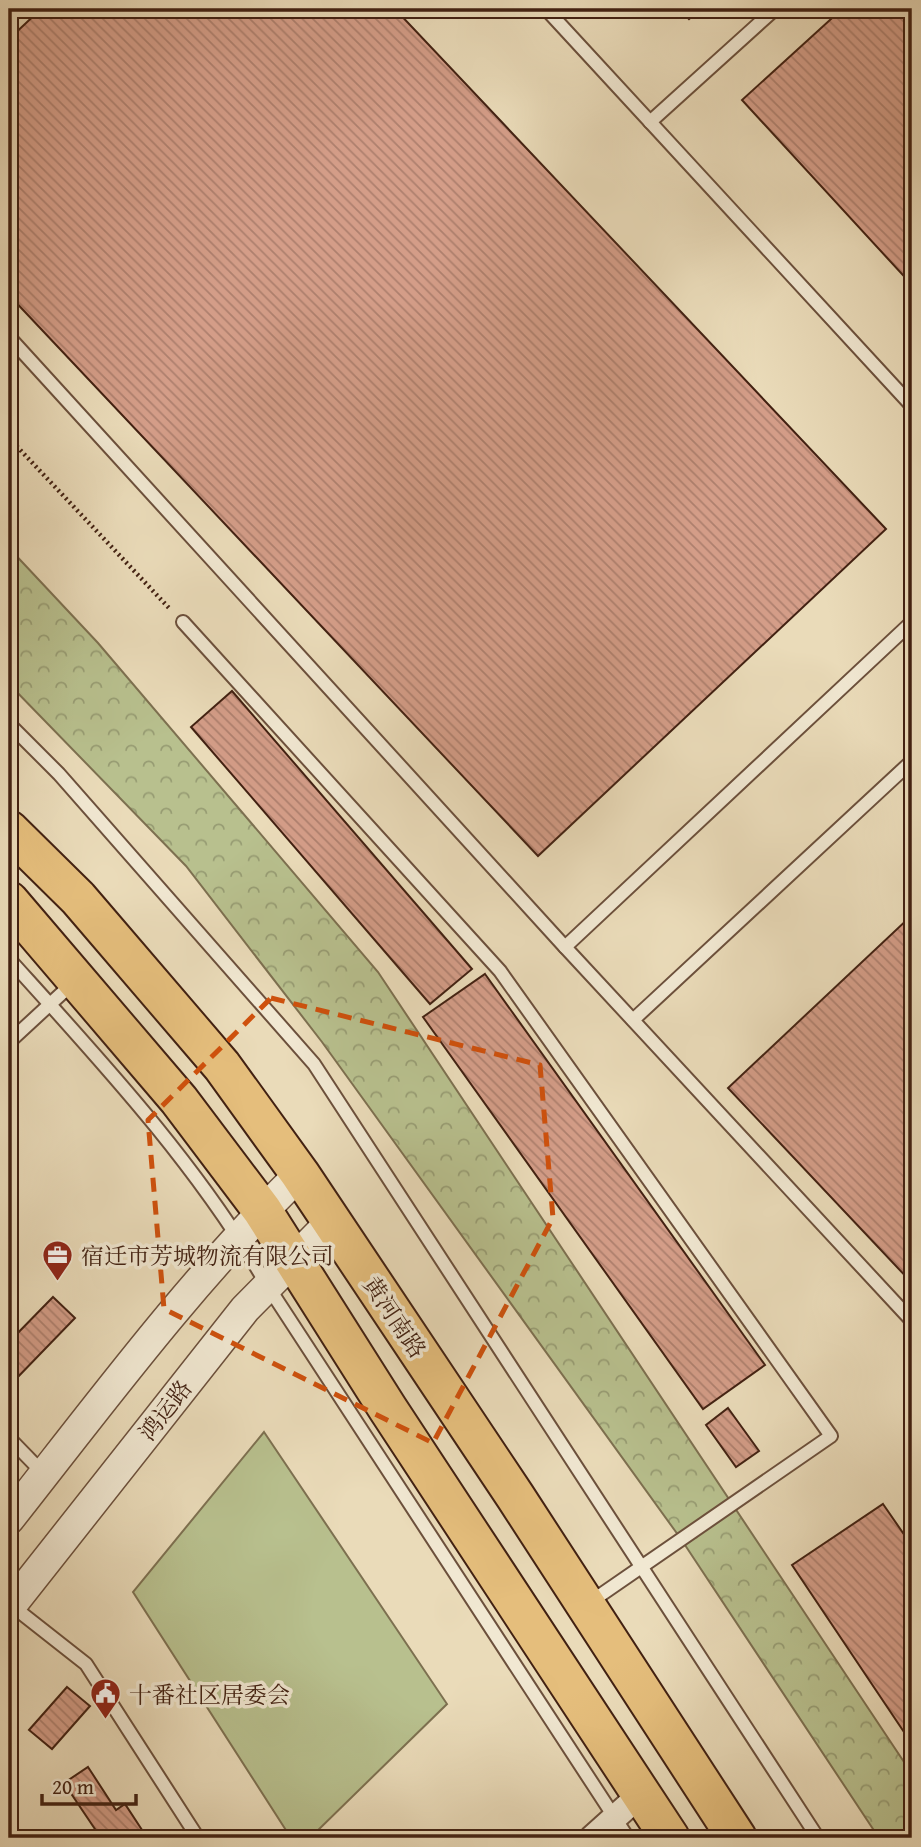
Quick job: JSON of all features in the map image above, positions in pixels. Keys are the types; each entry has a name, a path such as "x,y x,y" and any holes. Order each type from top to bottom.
{"main road":[{"name":"黄河南路","path":"9,830 78,898 222,1066 300,1174 737,1838"},
{"path":"9,901 63,991 179,1100 279,1272 628,1817 670,1838"}],"street":[{"path":"9,1518 144,1347 251,1224 300,1174"},
{"name":"鸿运路","path":"10,1606 245,1309 331,1222"},
{"path":"592,1838 628,1817"}],"lane":[{"path":"546,9 912,406"},
{"path":"650,122 775,9"},
{"path":"9,338 565,947 912,1321"},
{"path":"183,622 500,971 831,1436 585,1605"},
{"path":"565,947 912,622"},
{"path":"9,724 58,774 314,1064 818,1838"},
{"path":"633,1020 912,761"},
{"path":"9,959 63,991 9,1042"},
{"path":"9,1438 44,1474"},
{"path":"10,1606 86,1664 198,1838"}],"path":[{"path":"9,438 183,622"}],"highlighted area":[{"path":"271,998 540,1065 553,1218 433,1443 164,1309 148,1120"}],"green space":[{"path":"9,548 98,643 378,972 912,1774 912,1838 879,1838 681,1539 322,1042 186,866 9,684"},
{"path":"264,1432 447,1704 310,1838 291,1838 133,1592"}],"building":[{"path":"41,9 395,9 886,529 538,856 9,295 9,39"},
{"path":"679,9 700,9 689,19"},
{"path":"842,9 912,9 912,285 742,100"},
{"path":"232,691 472,969 430,1004 191,727"},
{"path":"912,915 912,1283 728,1088"},
{"path":"485,974 765,1365 703,1409 423,1017"},
{"path":"53,1297 75,1318 13,1382 9,1378 9,1342"},
{"path":"728,1408 759,1451 736,1467 706,1425"},
{"path":"883,1504 912,1546 912,1744 792,1565"},
{"path":"67,1687 90,1706 52,1749 29,1730"},
{"path":"88,1767 116,1810 125,1804 146,1836 101,1838 64,1783"}],"place":[{"name":"宿迁市芳城物流有限公司","path":"58,1282"},
{"name":"十番社区居委会","path":"106,1721"}]}
